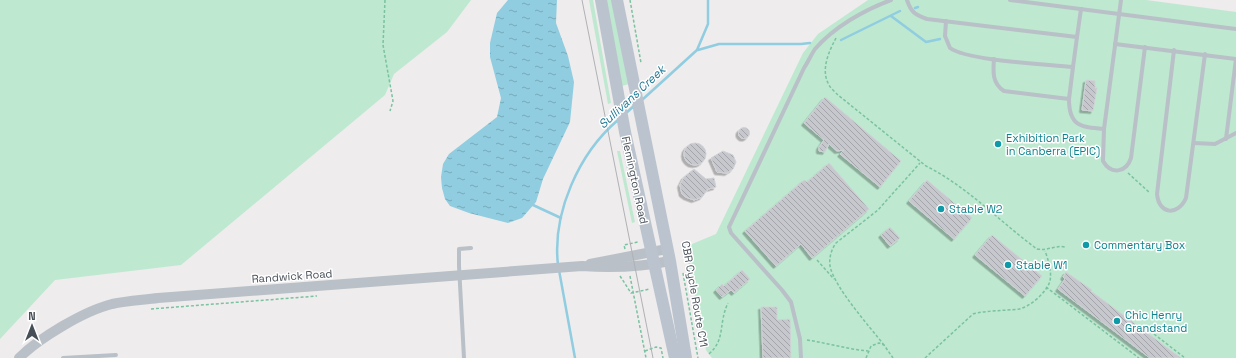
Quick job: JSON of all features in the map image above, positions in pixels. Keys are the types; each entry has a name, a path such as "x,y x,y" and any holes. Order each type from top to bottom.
{"main road":[{"name":"Flemington Road","path":"601,0 625,132 675,358"},
{"name":"Flemington Road","path":"617,0 669,255 686,358"}],"street":[{"name":"Randwick Road","path":"19,358 28,349 64,325 112,304 158,298 548,269 669,255"}],"lane":[{"path":"801,358 800,339 795,312 787,295 731,233 729,226 804,68 815,50 844,25 876,6 891,0"},
{"path":"907,0 911,11 918,16 946,21 1077,37"},
{"path":"1010,0 1236,29"},
{"path":"1121,0 1104,129 1103,161 1111,169 1117,171 1123,170 1129,165 1131,158 1145,47"},
{"path":"1081,9 1069,100 1069,111 1072,119 1078,124 1104,129"},
{"path":"946,21 945,36 950,48 962,55 1073,67"},
{"path":"1115,44 1174,50 1236,59 1226,139"},
{"path":"1174,50 1157,194 1158,202 1162,207 1173,211 1180,208 1184,204 1186,198 1194,144 1204,54"},
{"path":"994,59 993,74 995,81 998,87 1004,91 1069,100"},
{"path":"1194,144 1214,144 1236,133"},
{"path":"464,358 459,249 471,248"},
{"path":"63,358 116,356"}],"path":[{"path":"385,0 383,45 392,101 390,111"},
{"path":"630,0 641,65"},
{"path":"844,25 828,54 825,74 828,84 838,95 921,162 968,192 1037,249 1045,251 1060,246 1065,247"},
{"path":"835,280 830,266 830,256 836,243 878,210 921,162"},
{"path":"1123,170 1142,184 1158,202"},
{"path":"646,358 624,245 648,240"},
{"path":"926,358 973,314 1025,307 1034,301 1050,280 1050,269 1045,251"},
{"path":"817,260 835,280 893,358"},
{"name":"CBR Cycle Route C11","path":"682,267 698,358"},
{"path":"1046,287 1139,358"},
{"path":"709,354 720,342 722,318 728,303"},
{"path":"1154,334 1185,358"},
{"path":"800,339 825,342 851,350 868,351"},
{"path":"866,358 868,351 874,344 884,345"},
{"path":"645,351 656,347 660,348 662,358"}],"green space":[{"path":"0,0 471,0 447,32 394,74 385,95 181,265 55,280 0,339"},
{"path":"589,0 593,0 611,103 608,104"},
{"path":"605,0 612,0 629,84 622,86"},
{"name":"Exhibition Park in Canberra (EPIC)","path":"868,0 1146,0 1236,12 1236,358 712,358 706,350 685,247 716,234 803,53 818,34"},
{"path":"617,151 620,151 635,222 632,223"}],"water":[{"path":"508,0 557,0 556,23 568,56 574,82 570,122 543,179 536,202 522,218 508,223 469,213 450,206 445,199 441,177 443,164 449,154 497,117 501,98 490,57 490,43 497,13"}],"building":[{"path":"1086,80 1095,81 1095,88 1097,88 1093,111 1082,110"},
{"path":"825,97 901,161 880,187 840,154 844,150 837,151 829,144 825,152 819,151 819,147 824,140 804,123"},
{"path":"742,128 746,128 748,129 748,137 742,138 739,135 739,131"},
{"path":"695,143 703,146 706,154 703,162 695,165 687,162 684,154 687,146"},
{"path":"723,151 733,155 736,162 733,169 727,173 717,172 711,158"},
{"path":"829,163 869,209 812,258 801,244 776,266 745,231 804,180 807,182"},
{"path":"694,169 706,179 714,178 716,187 708,189 702,197 694,200 682,194 680,185 684,177"},
{"name":"Stable W2","path":"927,180 972,218 954,239 909,201"},
{"path":"890,227 900,238 890,246 881,235"},
{"name":"Stable W1","path":"992,235 1042,276 1025,296 975,255"},
{"path":"742,270 750,279 734,293 731,290 722,297 716,290 722,284 724,286"},
{"path":"1066,272 1181,358 1150,358 1058,289 1065,279 1063,277"},
{"path":"761,307 777,307 777,320 790,319 791,358 763,358"}],"waterway":[{"name":"Sullivans Creek","path":"642,100 697,50 708,24 708,0"},
{"path":"841,40 900,11"},
{"path":"891,16 926,42 940,39"},
{"path":"698,50 719,44 810,43"},
{"name":"Sullivans Creek","path":"625,114 635,105"},
{"name":"Sullivans Creek","path":"558,265 557,245 559,225 571,185 591,149 618,120"},
{"path":"533,205 561,218"},
{"name":"Sullivans Creek","path":"559,270 575,358"}],"tram line":[{"path":"582,0 653,358"}],"place":[{"name":"Exhibition Park in Canberra (EPIC)","path":"998,144"},
{"name":"Stable W2","path":"941,209"},
{"name":"Commentary Box","path":"1086,245"},
{"name":"Stable W1","path":"1008,265"},
{"name":"Chic Henry Grandstand","path":"1117,321"}]}
